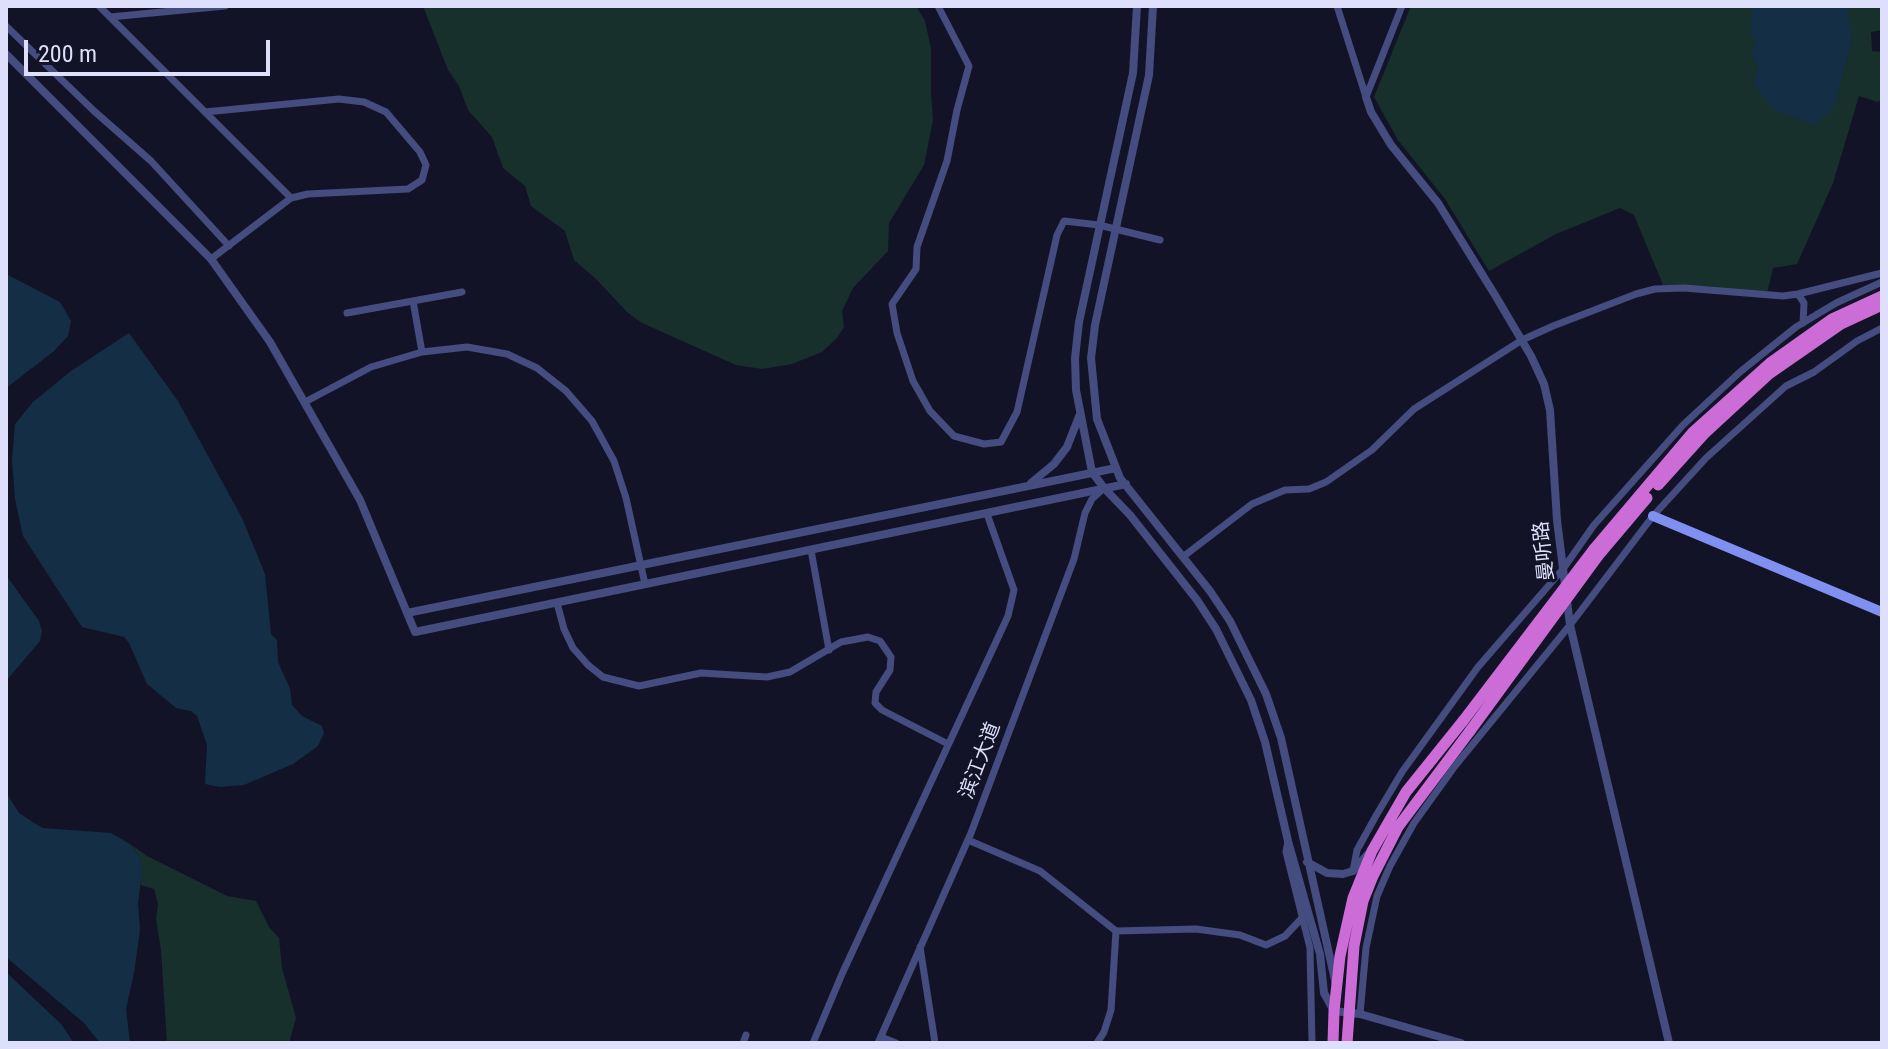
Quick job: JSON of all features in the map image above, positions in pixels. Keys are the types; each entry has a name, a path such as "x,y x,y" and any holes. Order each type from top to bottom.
{"highway":[{"path":"1347,1043 1354,1014 1354,946 1363,901 1385,850 1467,726 1596,552 1693,432 1770,363 1832,319 1882,296"},
{"path":"1596,552 1704,434 1769,374 1841,324 1882,305"},
{"path":"1333,1043 1337,986 1353,898 1372,851 1406,792 1467,726"}],"main road":[{"path":"1653,516 1882,612"},
{"path":"1337,986 1354,1014"}],"street":[{"path":"99,6 291,198"},
{"path":"110,17 223,6"},
{"path":"938,6 969,66 947,161 917,247 916,269 892,304 897,333 913,381 930,411 954,436 984,444 1001,442 1017,412 1057,235 1064,221 1115,228 1160,240"},
{"path":"1137,6 1133,73 1079,322 1075,358 1080,414 1092,472 1174,568 1216,629 1251,700 1265,742 1288,841 1320,954 1324,993 1334,1011 1461,1043"},
{"path":"1153,6 1149,75 1095,325 1091,358 1097,419 1116,468 1230,621 1266,694 1281,738 1337,986"},
{"path":"1337,6 1366,97"},
{"path":"1366,97 1402,6"},
{"path":"6,26 151,161 229,246"},
{"path":"6,54 211,259 270,342 360,500 415,632 1126,484"},
{"name":"曼听路","path":"1366,97 1383,132 1438,203 1522,340 1548,397 1570,625 1669,1043"},
{"path":"205,112 339,99 364,102 386,112 420,152 426,165 422,180 408,189 308,194 291,198 211,259"},
{"path":"1184,556 1252,504 1285,490 1309,489 1326,482 1372,450 1414,409 1522,340 1596,308 1655,289 1798,294 1882,273"},
{"path":"1353,871 1357,850 1402,772 1478,667 1563,569 1594,525 1683,425 1740,372 1803,323 1836,303 1882,282"},
{"path":"347,313 462,292"},
{"path":"1798,294 1804,303 1803,323"},
{"path":"413,301 422,352"},
{"path":"1354,1014 1370,921 1390,866 1414,823 1455,766 1570,625 1653,516 1706,458 1786,386 1814,372 1857,341 1882,328"},
{"path":"305,402 371,367 422,352 467,347 507,354 537,368 566,391 592,421 614,461 626,498 645,584"},
{"path":"1024,487 1041,477 1054,464 1067,447 1080,414"},
{"path":"407,613 1116,468"},
{"name":"滨江大道","path":"879,1040 968,840 1074,559 1085,513 1092,499 1104,488"},
{"name":"滨江大道","path":"813,1043 1012,603 1014,590 1010,574 987,514"},
{"path":"811,550 829,650"},
{"path":"557,603 573,648 588,665 603,677 639,686 701,673 767,677 790,672 841,642 868,637 880,641 891,657 890,670 876,692 875,703 882,710 948,744"},
{"path":"1276,789 1291,785"},
{"path":"968,840 1040,871 1116,931 1196,929 1240,935 1266,945 1285,936 1302,918"},
{"path":"1288,841 1286,852 1310,948 1312,1043"},
{"path":"1307,862 1327,873 1353,871 1372,851"},
{"path":"1097,1043 1111,1010 1116,931"},
{"path":"920,947 935,1043"},
{"path":"879,1040 896,1043"}],"green space":[{"path":"423,6 916,6 925,21 931,49 933,120 924,165 889,223 888,251 853,288 842,311 844,327 837,338 822,352 792,364 762,369 736,365 642,323 628,313 574,260 565,231 531,206 525,186 503,168 492,137 468,110 459,86 448,70"},
{"path":"1411,6 1882,6 1882,30 1871,32 1872,51 1882,52 1882,99 1878,102 1859,96 1833,183 1797,264 1773,268 1767,293 1663,285 1634,215 1620,208 1556,234 1489,271 1445,199 1398,140 1374,97"},
{"path":"130,844 147,856 227,896 256,901 269,927 279,938 282,968 296,1018 289,1043 167,1043 156,919 158,904 154,889 141,885 140,858"}],"water":[{"path":"1752,6 1847,6 1852,40 1834,107 1815,125 1774,110 1754,84 1758,67 1751,55 1755,39 1751,36"},
{"path":"6,274 60,302 71,321 68,336 53,352 6,388"},
{"path":"129,333 178,401 242,518 265,574 271,634 277,640 278,662 290,689 292,705 302,716 322,726 324,733 318,746 293,764 244,785 220,787 205,784 207,745 197,716 191,711 176,708 147,684 124,637 82,627 23,536 15,499 12,460 15,424 33,402 71,371"},
{"path":"6,575 39,621 42,631 40,641 6,681"},
{"path":"6,792 19,813 43,828 111,833 130,844 140,858 140,930 126,1009 130,1043 100,1043 84,1023 6,957"},
{"path":"6,972 61,1024 74,1043 6,1043"}]}
